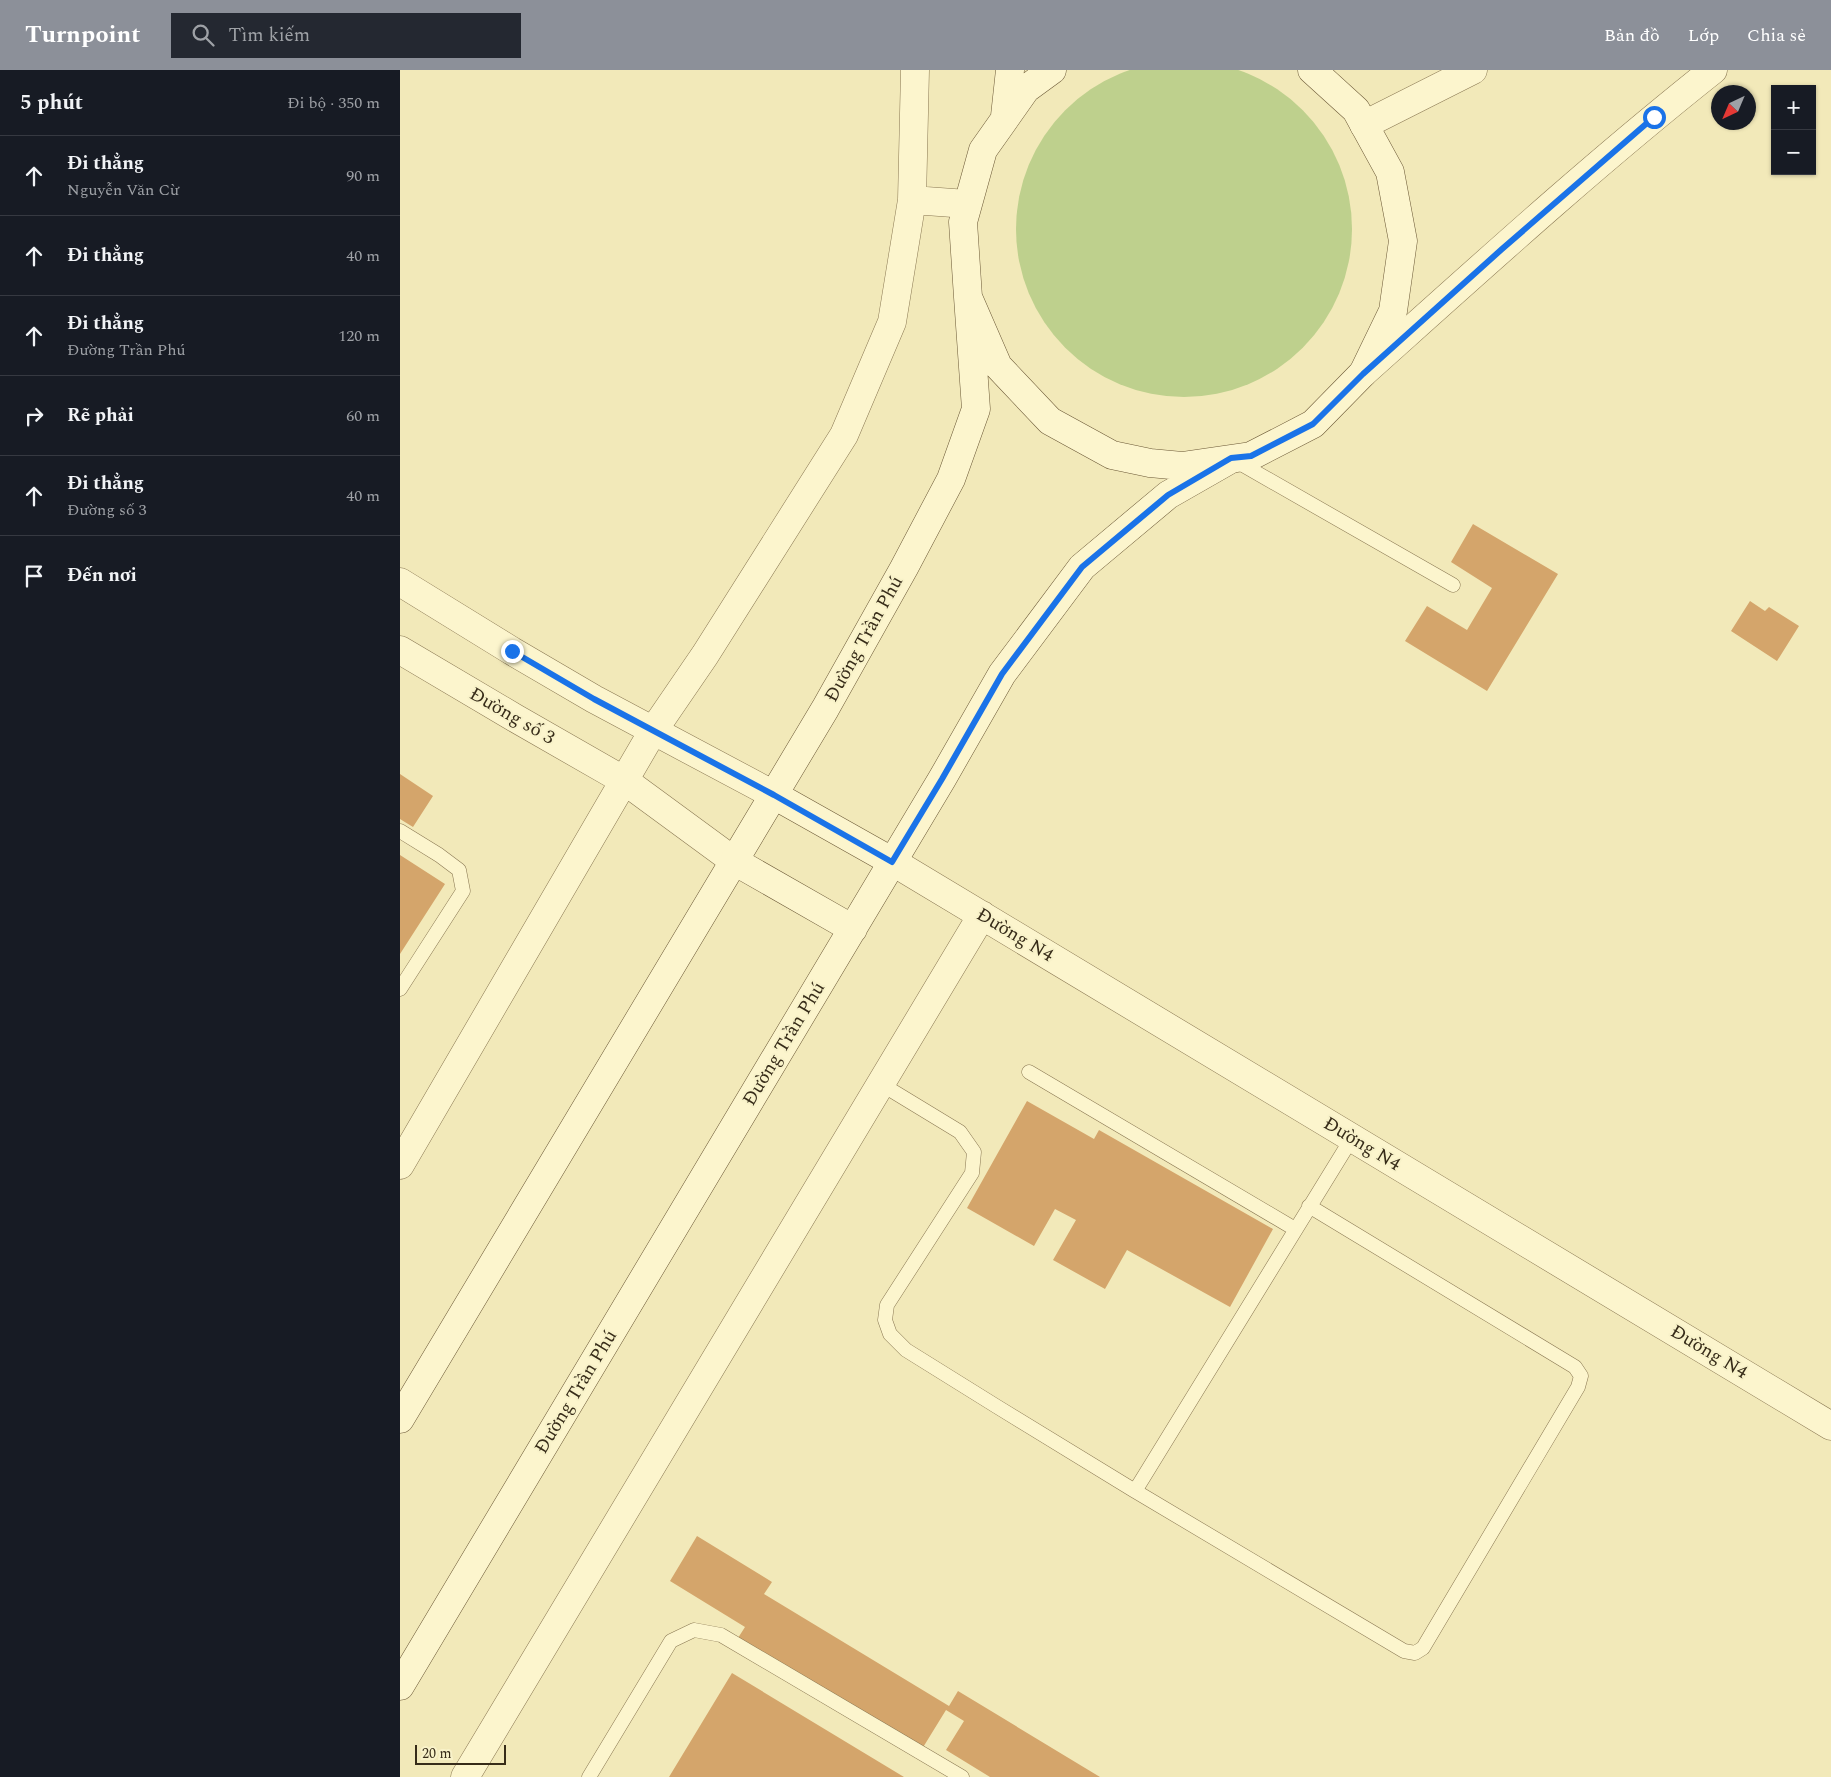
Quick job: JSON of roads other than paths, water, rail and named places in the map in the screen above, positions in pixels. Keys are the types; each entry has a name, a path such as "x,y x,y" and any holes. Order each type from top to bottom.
{"street":[{"path":"400,1165 653,731 706,655 844,435 892,322 912,200 915,70"},
{"path":"1005,118 1010,70"},
{"name":"Đường Trần Phú","path":"400,1419 825,709 904,568 950,479 976,408 963,222 967,204 983,150 1026,89 1052,70"},
{"path":"1312,70 1356,110 1390,172 1403,241 1393,311 1363,374"},
{"path":"1364,125 1473,70"},
{"path":"968,297 998,366 1050,421 1112,454 1150,462 1182,466 1251,456 1313,424 1363,374 1509,242 1654,117 1712,70"},
{"path":"912,200 967,204"},
{"name":"Đường Trần Phú","path":"400,1686 853,930 1002,674 1082,567 1168,495 1231,458"},
{"path":"400,582 553,676 653,731"},
{"name":"Đường số 3","path":"400,650 625,781 734,862 853,930"},
{"name":"Đường N4","path":"653,731 774,795 982,915 1831,1426"},
{"path":"468,1776 982,915"}],"lane":[{"path":"1231,458 1453,585"},
{"path":"400,831 459,870 462,891 400,989"},
{"path":"1029,1072 1295,1229"},
{"path":"881,1084 960,1132 974,1152 972,1173 887,1305 885,1320 890,1334 906,1350 1135,1491 1404,1651 1415,1653 1423,1648 1578,1387 1582,1376 1575,1367 1309,1206"},
{"path":"1135,1491 1352,1138"},
{"path":"589,1777 671,1641 694,1630 721,1635 962,1777"}]}
